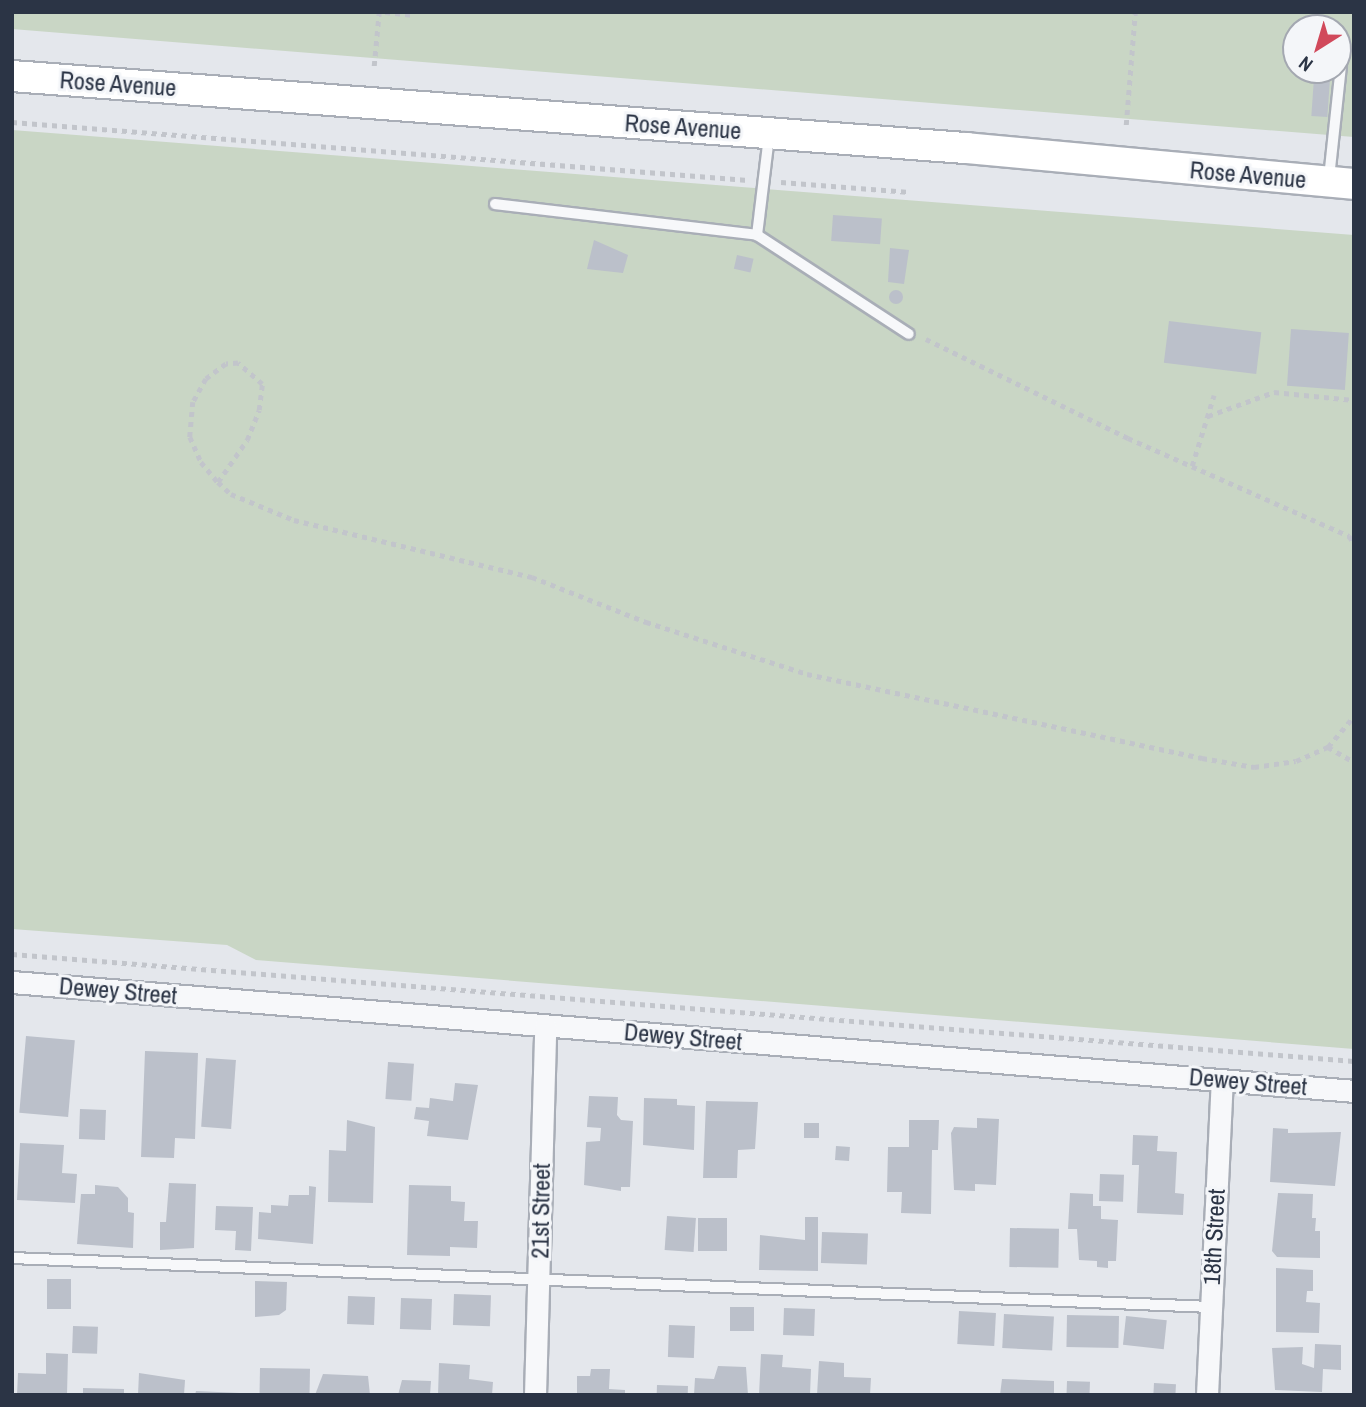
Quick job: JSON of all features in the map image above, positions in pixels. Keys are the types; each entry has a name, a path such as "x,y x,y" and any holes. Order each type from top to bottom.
{"street":[{"name":"Rose Avenue","path":"12,76 769,133 1341,183"},
{"name":"Dewey Street","path":"12,982 1354,1091"},
{"name":"21st Street","path":"535,1395 545,1026"},
{"name":"18th Street","path":"1207,1395 1222,1080"}],"lane":[{"path":"1341,84 1341,183"},
{"path":"757,235 769,133"},
{"path":"495,205 757,235 909,334"},
{"path":"12,1258 540,1282 1210,1307"}],"path":[{"path":"374,66 379,12"},
{"path":"385,12 414,15"},
{"path":"1126,125 1135,12"},
{"path":"12,122 910,192"},
{"path":"909,334 942,344 1192,467 1351,536 1354,543"},
{"path":"218,482 247,440 260,410 262,384 237,363 226,364 206,379 190,417 191,438 201,462 218,482 250,505 294,520 532,577 646,622 807,674 1254,767 1296,761 1328,747 1354,716"},
{"path":"1208,416 1274,392 1354,400"},
{"path":"1192,467 1214,395"},
{"path":"1328,747 1354,762"},
{"path":"12,954 1354,1061"}],"green space":[{"path":"12,12 1354,12 1354,137 12,29"},
{"path":"12,130 1354,235 1354,1049 256,960 227,945 12,929"}],"building":[{"path":"1314,84 1330,84 1327,117 1311,116"},
{"path":"833,215 882,218 880,244 831,241"},
{"path":"594,240 628,255 623,273 587,269"},
{"path":"890,248 909,250 904,284 888,282"},
{"path":"737,255 754,259 750,272 734,269"},
{"path":"893,290 899,290 903,297 899,304 893,304 889,300 889,294"},
{"path":"1169,321 1261,332 1256,374 1164,363"},
{"path":"1291,329 1349,333 1345,390 1287,386"},
{"path":"26,1036 75,1040 68,1117 19,1113"},
{"path":"145,1051 198,1053 195,1139 175,1138 174,1158 141,1157"},
{"path":"206,1058 236,1060 231,1129 201,1127"},
{"path":"388,1062 414,1064 411,1101 385,1099"},
{"path":"455,1083 478,1085 468,1140 427,1136 429,1121 414,1119 416,1107 429,1108 430,1098 453,1101"},
{"path":"589,1096 618,1097 617,1115 621,1120 633,1121 630,1187 621,1187 621,1191 584,1185 586,1142 600,1141 601,1128 587,1127"},
{"path":"644,1098 677,1099 677,1105 695,1106 694,1150 643,1145"},
{"path":"706,1101 758,1102 755,1149 738,1150 737,1178 703,1178"},
{"path":"80,1109 106,1110 105,1140 79,1139"},
{"path":"977,1118 999,1119 996,1185 975,1184 975,1191 954,1190 951,1133 954,1127 977,1128"},
{"path":"347,1120 375,1127 373,1203 328,1202 329,1150 346,1151"},
{"path":"909,1120 939,1120 938,1150 932,1150 931,1214 901,1213 902,1192 887,1192 888,1147 909,1147"},
{"path":"804,1123 819,1123 819,1138 804,1138"},
{"path":"1273,1128 1288,1129 1288,1133 1341,1132 1335,1186 1270,1182"},
{"path":"1133,1135 1158,1136 1157,1151 1177,1152 1175,1193 1184,1194 1183,1215 1137,1213 1139,1165 1132,1165"},
{"path":"20,1143 64,1145 62,1173 77,1174 75,1203 17,1200"},
{"path":"836,1146 850,1147 849,1161 835,1160"},
{"path":"1100,1174 1124,1175 1123,1202 1099,1201"},
{"path":"169,1183 196,1184 194,1248 160,1250 160,1222 166,1222"},
{"path":"95,1185 118,1187 128,1198 128,1212 134,1213 133,1248 77,1244 81,1194 95,1194"},
{"path":"409,1185 451,1186 451,1201 465,1202 464,1221 478,1221 477,1248 450,1247 450,1256 407,1255"},
{"path":"309,1186 316,1187 313,1244 258,1239 259,1212 271,1213 271,1205 288,1206 289,1195 309,1195"},
{"path":"1070,1193 1093,1194 1093,1206 1101,1206 1101,1219 1118,1220 1116,1261 1108,1261 1108,1268 1097,1267 1097,1261 1079,1260 1077,1229 1068,1229"},
{"path":"1278,1193 1313,1194 1312,1218 1316,1218 1315,1231 1320,1231 1320,1258 1277,1257 1272,1251"},
{"path":"216,1206 253,1207 251,1251 235,1250 236,1231 215,1230"},
{"path":"667,1216 696,1218 694,1252 665,1250"},
{"path":"805,1217 818,1217 818,1271 759,1270 760,1235 805,1240"},
{"path":"698,1218 727,1218 727,1251 698,1251"},
{"path":"1010,1228 1059,1229 1058,1268 1009,1267"},
{"path":"822,1232 868,1234 867,1265 821,1263"},
{"path":"1276,1268 1313,1270 1313,1291 1307,1291 1306,1302 1320,1303 1319,1333 1276,1332"},
{"path":"47,1279 71,1279 71,1309 47,1309"},
{"path":"255,1281 287,1282 286,1310 279,1315 255,1317"},
{"path":"454,1294 491,1295 490,1326 453,1325"},
{"path":"348,1296 375,1297 374,1325 347,1324"},
{"path":"401,1298 432,1299 431,1330 400,1329"},
{"path":"730,1307 754,1307 754,1331 730,1331"},
{"path":"784,1308 815,1309 814,1336 783,1335"},
{"path":"959,1311 996,1313 994,1346 957,1344"},
{"path":"1004,1314 1054,1317 1052,1351 1002,1348"},
{"path":"1067,1315 1119,1316 1118,1348 1066,1347"},
{"path":"1126,1316 1167,1320 1164,1349 1123,1345"},
{"path":"669,1325 695,1326 694,1358 668,1357"},
{"path":"73,1326 98,1327 97,1354 72,1353"},
{"path":"1315,1344 1341,1345 1341,1370 1323,1369 1322,1392 1275,1390 1272,1348 1303,1347 1302,1364 1314,1368"},
{"path":"46,1353 68,1354 67,1395 17,1395 18,1373 46,1374"},
{"path":"761,1354 783,1355 782,1367 811,1369 810,1395 759,1395"},
{"path":"819,1361 844,1363 844,1377 871,1378 870,1395 817,1395"},
{"path":"439,1363 470,1365 469,1379 493,1382 492,1395 438,1395"},
{"path":"718,1366 746,1367 748,1395 694,1395 695,1378 714,1379"},
{"path":"260,1368 310,1369 310,1395 260,1395"},
{"path":"591,1369 610,1369 609,1389 625,1390 625,1395 577,1395 577,1376 590,1376"},
{"path":"139,1373 185,1380 184,1395 138,1395"},
{"path":"323,1374 368,1376 370,1395 315,1395"},
{"path":"1002,1379 1054,1381 1054,1395 1000,1395"},
{"path":"402,1380 431,1381 430,1395 398,1395"},
{"path":"1067,1381 1090,1382 1090,1395 1067,1395"},
{"path":"1154,1383 1176,1384 1175,1395 1153,1395"},
{"path":"657,1385 688,1386 688,1395 657,1395"},
{"path":"83,1388 124,1389 124,1395 83,1395"},
{"path":"196,1391 240,1393 240,1395 195,1395"}]}
